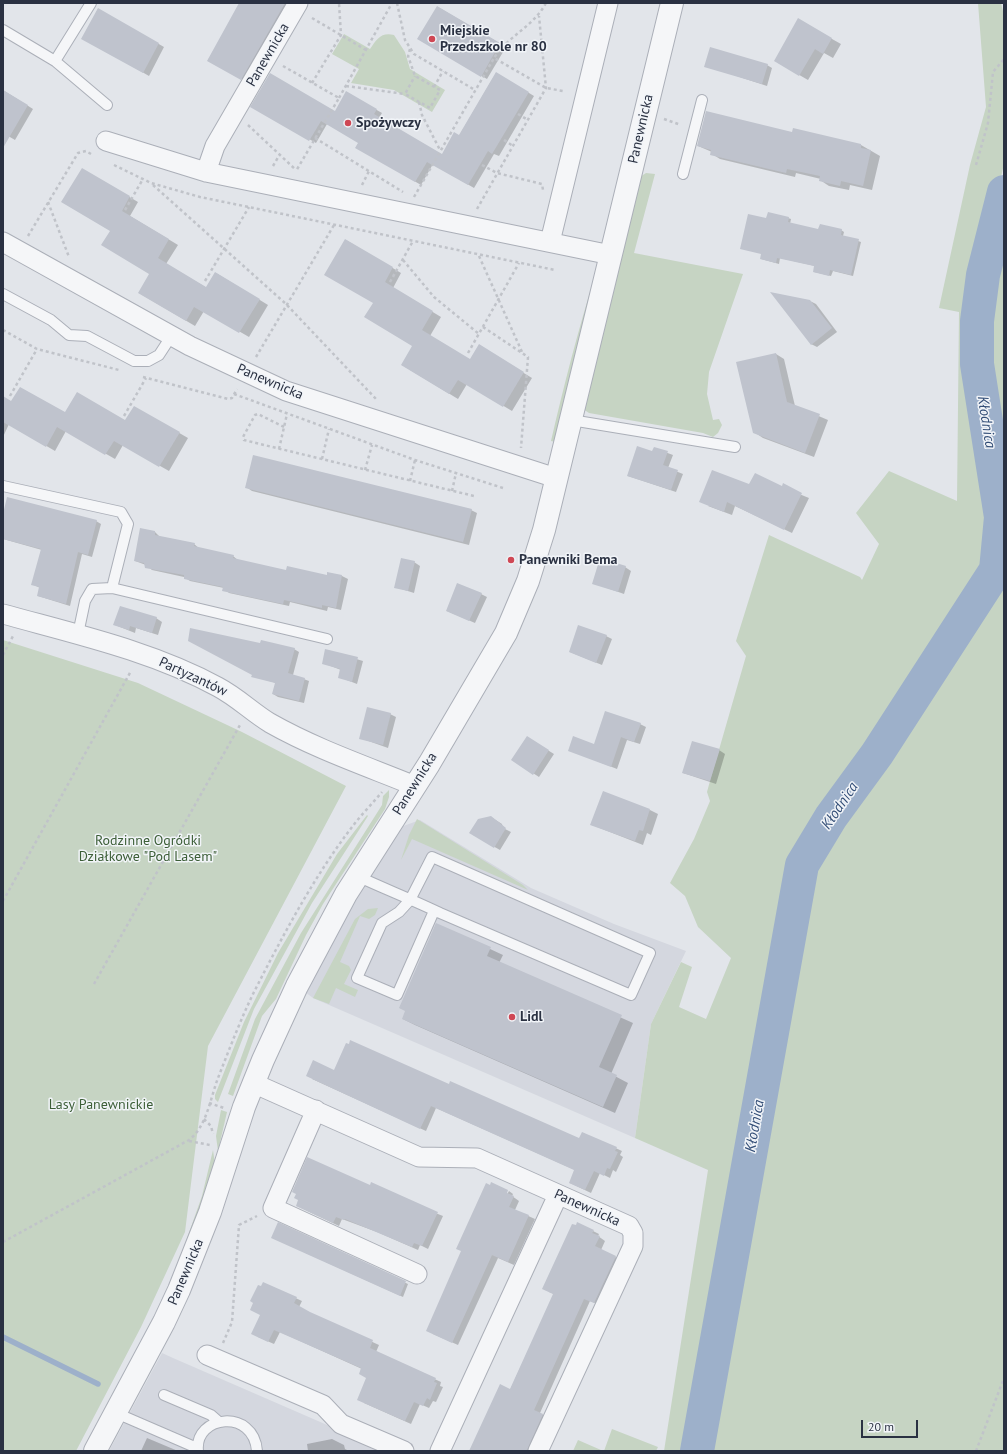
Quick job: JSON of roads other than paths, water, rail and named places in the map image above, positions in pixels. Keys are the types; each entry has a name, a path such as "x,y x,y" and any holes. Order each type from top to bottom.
{"street":[{"path":"550,242 608,3"},
{"name":"Panewnicka","path":"95,1451 164,1322 198,1247 254,1083 281,1019 307,966 357,876 415,786 506,633 521,599 537,554 672,3"},
{"name":"Panewnicka","path":"206,172 215,146 296,5"},
{"path":"99,148 206,172 550,242 611,256"},
{"name":"Panewnicka","path":"3,242 190,346 286,391 556,478"},
{"name":"Partyzantów","path":"3,614 78,634 160,661 218,687 270,722 313,744 415,786"},
{"name":"Panewnicka","path":"254,1083 419,1157 477,1158 629,1226 633,1233 633,1246 538,1451"},
{"path":"316,1110 273,1208 417,1274"},
{"path":"440,1451 558,1195"},
{"path":"212,1357 323,1405 341,1424 404,1451"}],"lane":[{"path":"55,61 91,3"},
{"path":"3,30 55,61 107,104"},
{"path":"683,174 702,100"},
{"path":"3,294 51,320 69,335 87,336 134,361 148,361 159,355 172,335"},
{"path":"570,420 735,447"},
{"path":"3,486 121,512 128,524 112,588"},
{"path":"78,634 85,602 92,589 112,588 327,639"},
{"path":"357,876 410,900 434,911 631,995 650,953 432,857 410,900 400,912 382,923 357,978 397,995 434,911"},
{"path":"164,1395 211,1415 219,1422"},
{"path":"116,1413 197,1450 201,1436 209,1427 219,1422 230,1421 243,1425 252,1433 257,1451"}],"waterway":[{"name":"Kłodnica","path":"697,1451 802,865 831,817 877,754 996,570 1001,517 977,364 977,321 983,275 1004,192"},
{"path":"987,205 1001,204"},
{"path":"3,1337 98,1384"}],"place":[{"name":"Miejskie Przedszkole nr 80","path":"432,39"},
{"name":"Spożywczy","path":"348,123"},
{"name":"Panewniki Bema","path":"511,560"},
{"name":"Lidl","path":"512,1017"}],"park label":[{"name":"Rodzinne Ogródki Działkowe \"Pod Lasem\"","path":"148,850"},
{"name":"Lasy Panewnickie","path":"101,1105"}]}
